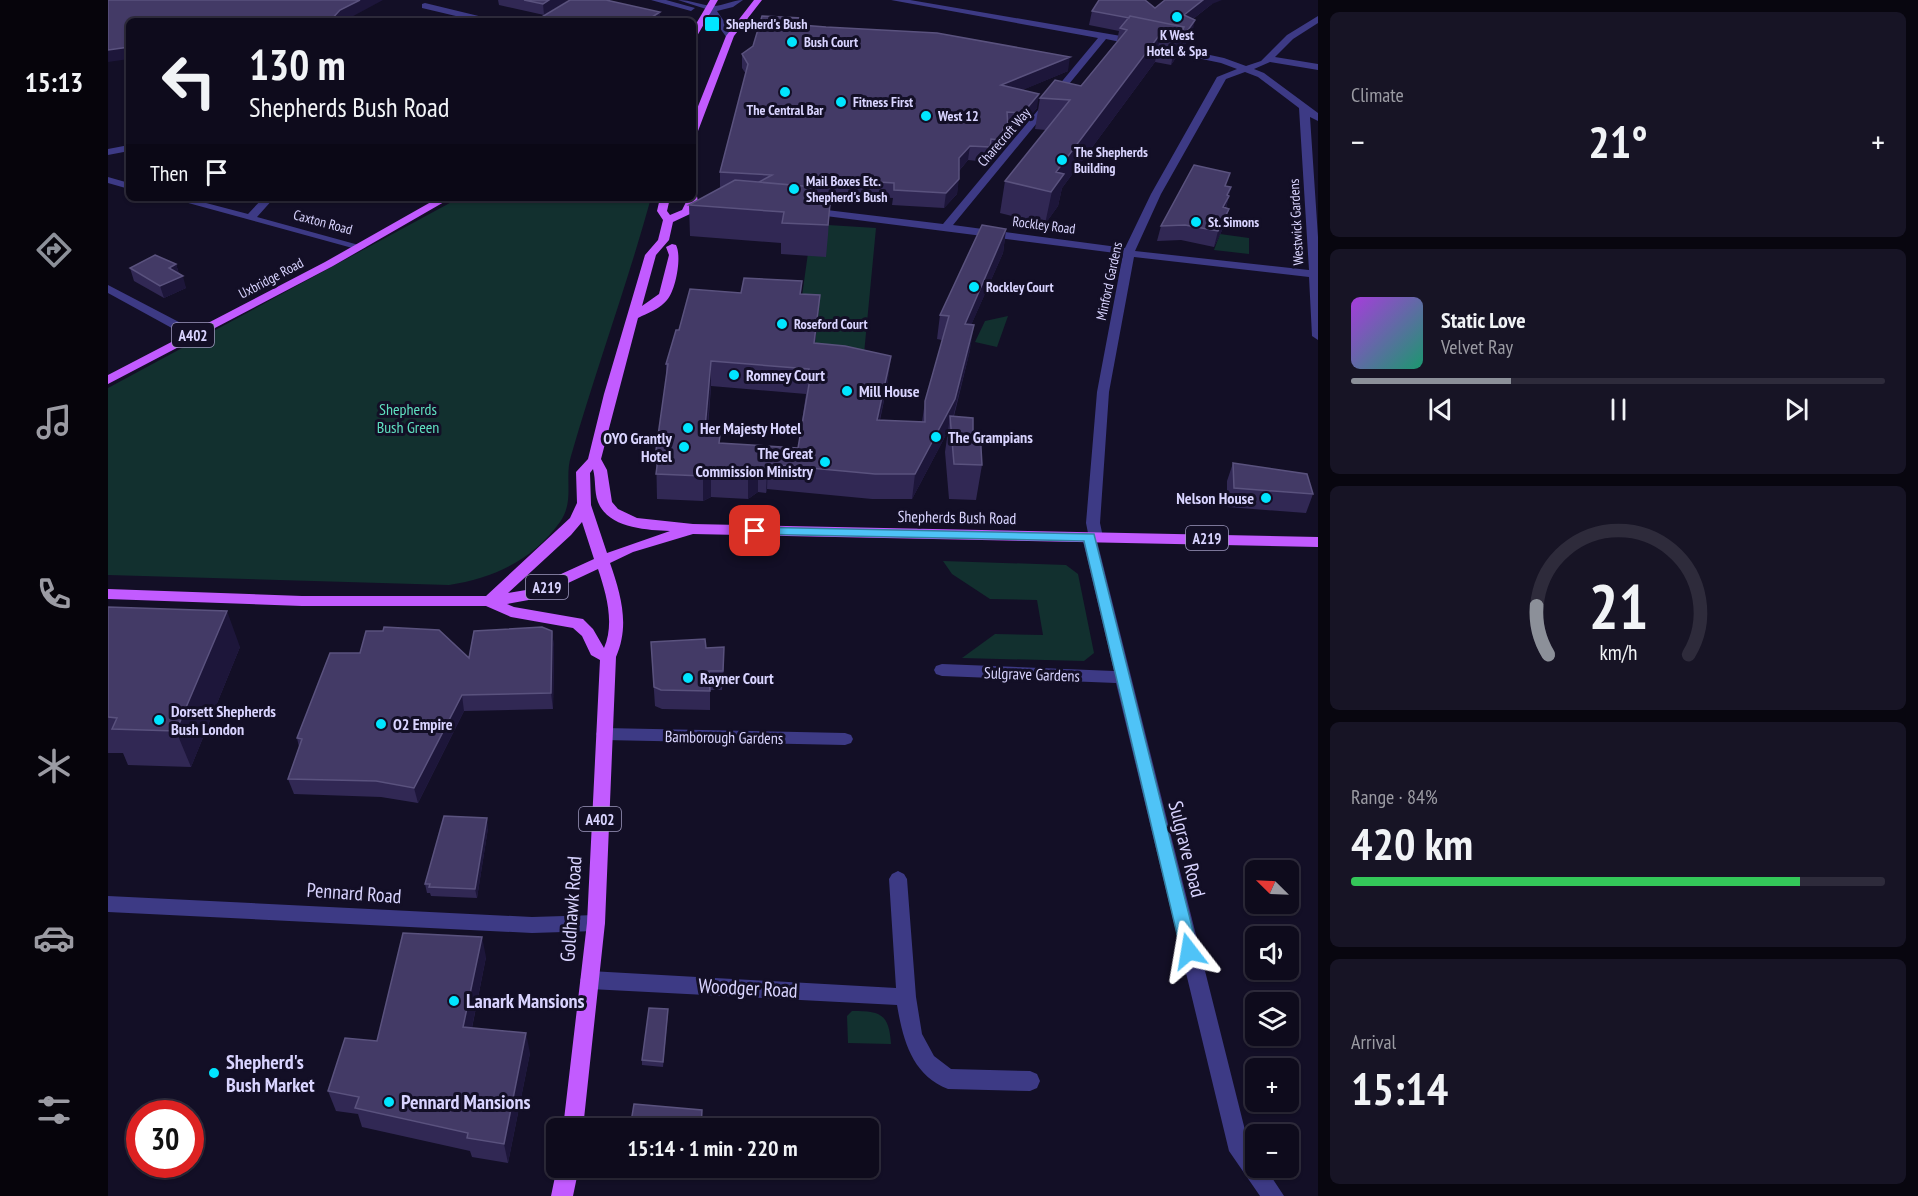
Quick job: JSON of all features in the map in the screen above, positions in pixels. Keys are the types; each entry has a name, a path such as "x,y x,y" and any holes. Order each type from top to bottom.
{"main road":[{"path":"696,31 714,0"},
{"path":"696,121 706,87 730,36 758,0"},
{"name":"Uxbridge Road","path":"108,380 360,247 441,201"},
{"name":"A402","path":"602,561 583,504 583,472 594,460 610,394 651,255 663,240 668,220 662,211 664,201"},
{"path":"668,220 686,212 696,201"},
{"path":"635,315 661,300 665,295 675,255 672,247"},
{"name":"A219","path":"594,460 602,472 603,503 610,511 640,523 692,529"},
{"path":"490,601 566,532 576,520 583,504"},
{"name":"Shepherds Bush Road","path":"602,561 628,549 692,529 1318,542"},
{"name":"A219","path":"490,601 529,595 602,561"},
{"name":"Goldhawk Road","path":"574,1118 596,923 608,657 616,645 617,613 602,561"},
{"path":"108,594 302,601 490,601 511,612 578,623 588,633 597,651 608,657"},
{"path":"562,1196 566,1178"}],"street":[{"path":"655,0 710,9 725,7 739,0"},
{"path":"895,0 1104,36 1245,67 1262,75 1318,118"},
{"path":"424,6 475,18"},
{"path":"710,9 718,16 721,26 730,36"},
{"path":"1268,59 1290,38 1318,18"},
{"name":"Charecroft Way","path":"946,227 1104,36"},
{"path":"1268,59 1318,67"},
{"name":"Minford Gardens","path":"1093,537 1103,392 1129,251 1156,194 1222,77 1245,67 1259,65 1268,59"},
{"name":"Westwick Gardens","path":"1303,106 1306,120 1318,336"},
{"path":"108,152 126,149"},
{"path":"108,180 126,185"},
{"name":"Caxton Road","path":"186,201 360,247"},
{"path":"250,218 266,201"},
{"name":"Rockley Road","path":"799,210 1129,251 1139,255 1316,275"},
{"path":"108,288 194,335"},
{"name":"Sulgrave Road","path":"1093,537 1122,677 1240,1151 1273,1196"},
{"name":"Sulgrave Gardens","path":"942,670 1122,677"},
{"name":"Bamborough Gardens","path":"604,734 845,739"},
{"path":"898,879 906,997 913,1040 918,1052 936,1072 948,1079 1030,1081"},
{"name":"Pennard Road","path":"108,904 532,925 596,923"},
{"name":"Woodger Road","path":"590,980 906,997"}],"green space":[{"name":"Shepherds Bush Green","path":"453,201 650,201 571,456 568,498 564,514 560,522 538,547 511,565 482,578 449,585 108,575 108,388"},
{"path":"812,224 876,228 862,375 819,368 799,318"},
{"path":"1220,234 1249,238 1249,254 1214,250"},
{"path":"1008,316 997,347 975,342 985,321"},
{"path":"943,561 1066,565 1078,574 1094,653 1084,661 962,658 995,634 1043,635 1037,600 990,599 952,574"},
{"path":"852,1011 870,1012 882,1016 888,1026 891,1044 848,1043 847,1016"}],"building":[{"path":"108,0 360,0 340,10 333,18 126,18 126,47 108,50"},
{"path":"524,0 549,0 543,4"},
{"path":"570,0 606,0 660,12 651,18 540,18"},
{"path":"1099,0 1145,0 1155,8 1165,0 1203,0 1184,15 1195,20 1186,33 1182,32 1184,27 1092,11"},
{"name":"West 12","path":"762,16 802,18 801,25 937,33 1070,57 1001,85 1039,94 1023,113 1007,112 1008,127 1004,126 1000,140 991,139 990,147 970,146 959,158 959,179 946,193 894,190 894,183 816,178 814,192 814,187 759,182 772,175 720,172 748,64 742,54 753,46"},
{"path":"1130,16 1184,27 1177,36 1161,33 1056,172 1064,174 1051,192 1005,181 1070,100 1040,98 1055,80 1081,86 1127,30 1120,28"},
{"path":"1194,165 1230,173 1225,186 1231,187 1223,207 1229,209 1218,231 1185,225 1161,226"},
{"path":"735,180 814,187 812,203 830,204 828,225 782,223 784,212 689,205"},
{"path":"982,225 1006,229 965,324 974,325 955,399 915,474 875,474 768,464 767,468 758,467 748,473 711,472 703,476 656,474 659,451 656,450 668,364 666,364 676,330 679,330 690,289 741,293 744,278 802,281 800,294 820,295 814,343 845,346 891,356 877,420 925,422 925,401 949,316 940,315","holes":["711,361 809,369 808,372 811,373 798,448 719,443 721,428 705,428"]},
{"path":"155,255 176,264 169,268 183,276 160,286 130,268"},
{"path":"950,416 973,418 973,431 980,431 982,465 954,464"},
{"path":"1233,463 1307,474 1313,494 1234,488"},
{"path":"108,607 227,611 176,731 112,729 117,718 108,717"},
{"name":"O2 Empire","path":"384,627 439,630 469,658 474,631 542,627 552,631 551,693 462,695 414,788 376,781 288,779 302,739 297,738 330,653 360,653 366,631 383,631"},
{"path":"705,639 706,648 724,647 723,671 709,671 710,691 661,690 654,687 651,642"},
{"path":"444,816 487,818 475,889 429,887 430,884 425,884"},
{"path":"403,933 482,937 463,1027 526,1033 504,1144 467,1138 468,1133 355,1108 359,1097 328,1091 345,1038 377,1041"},
{"path":"649,1008 668,1009 663,1062 642,1060"},
{"path":"634,1104 702,1110 702,1118 632,1118"}],"place":[{"name":"K West Hotel & Spa","path":"1177,17"},
{"name":"Shepherd's Bush","path":"712,24"},
{"name":"Bush Court","path":"792,42"},
{"name":"The Central Bar","path":"785,92"},
{"name":"Fitness First","path":"841,102"},
{"name":"West 12","path":"926,116"},
{"name":"The Shepherds Building","path":"1062,160"},
{"name":"Mail Boxes Etc. Shepherd's Bush","path":"794,189"},
{"name":"St. Simons","path":"1196,222"},
{"name":"Rockley Court","path":"974,287"},
{"name":"Roseford Court","path":"782,324"},
{"name":"Romney Court","path":"734,375"},
{"name":"Mill House","path":"847,391"},
{"name":"Her Majesty Hotel","path":"688,428"},
{"name":"The Grampians","path":"936,437"},
{"name":"OYO Grantly Hotel","path":"684,447"},
{"name":"The Great Commission Ministry","path":"825,462"},
{"name":"Nelson House","path":"1266,498"},
{"name":"Rayner Court","path":"688,678"},
{"name":"Dorsett Shepherds Bush London","path":"159,720"},
{"name":"O2 Empire","path":"381,724"},
{"name":"Lanark Mansions","path":"454,1001"},
{"name":"Shepherd's Bush Market","path":"214,1073"},
{"name":"Pennard Mansions","path":"389,1102"}],"route":[{"path":"755,531 1089,537 1189,951"}]}
